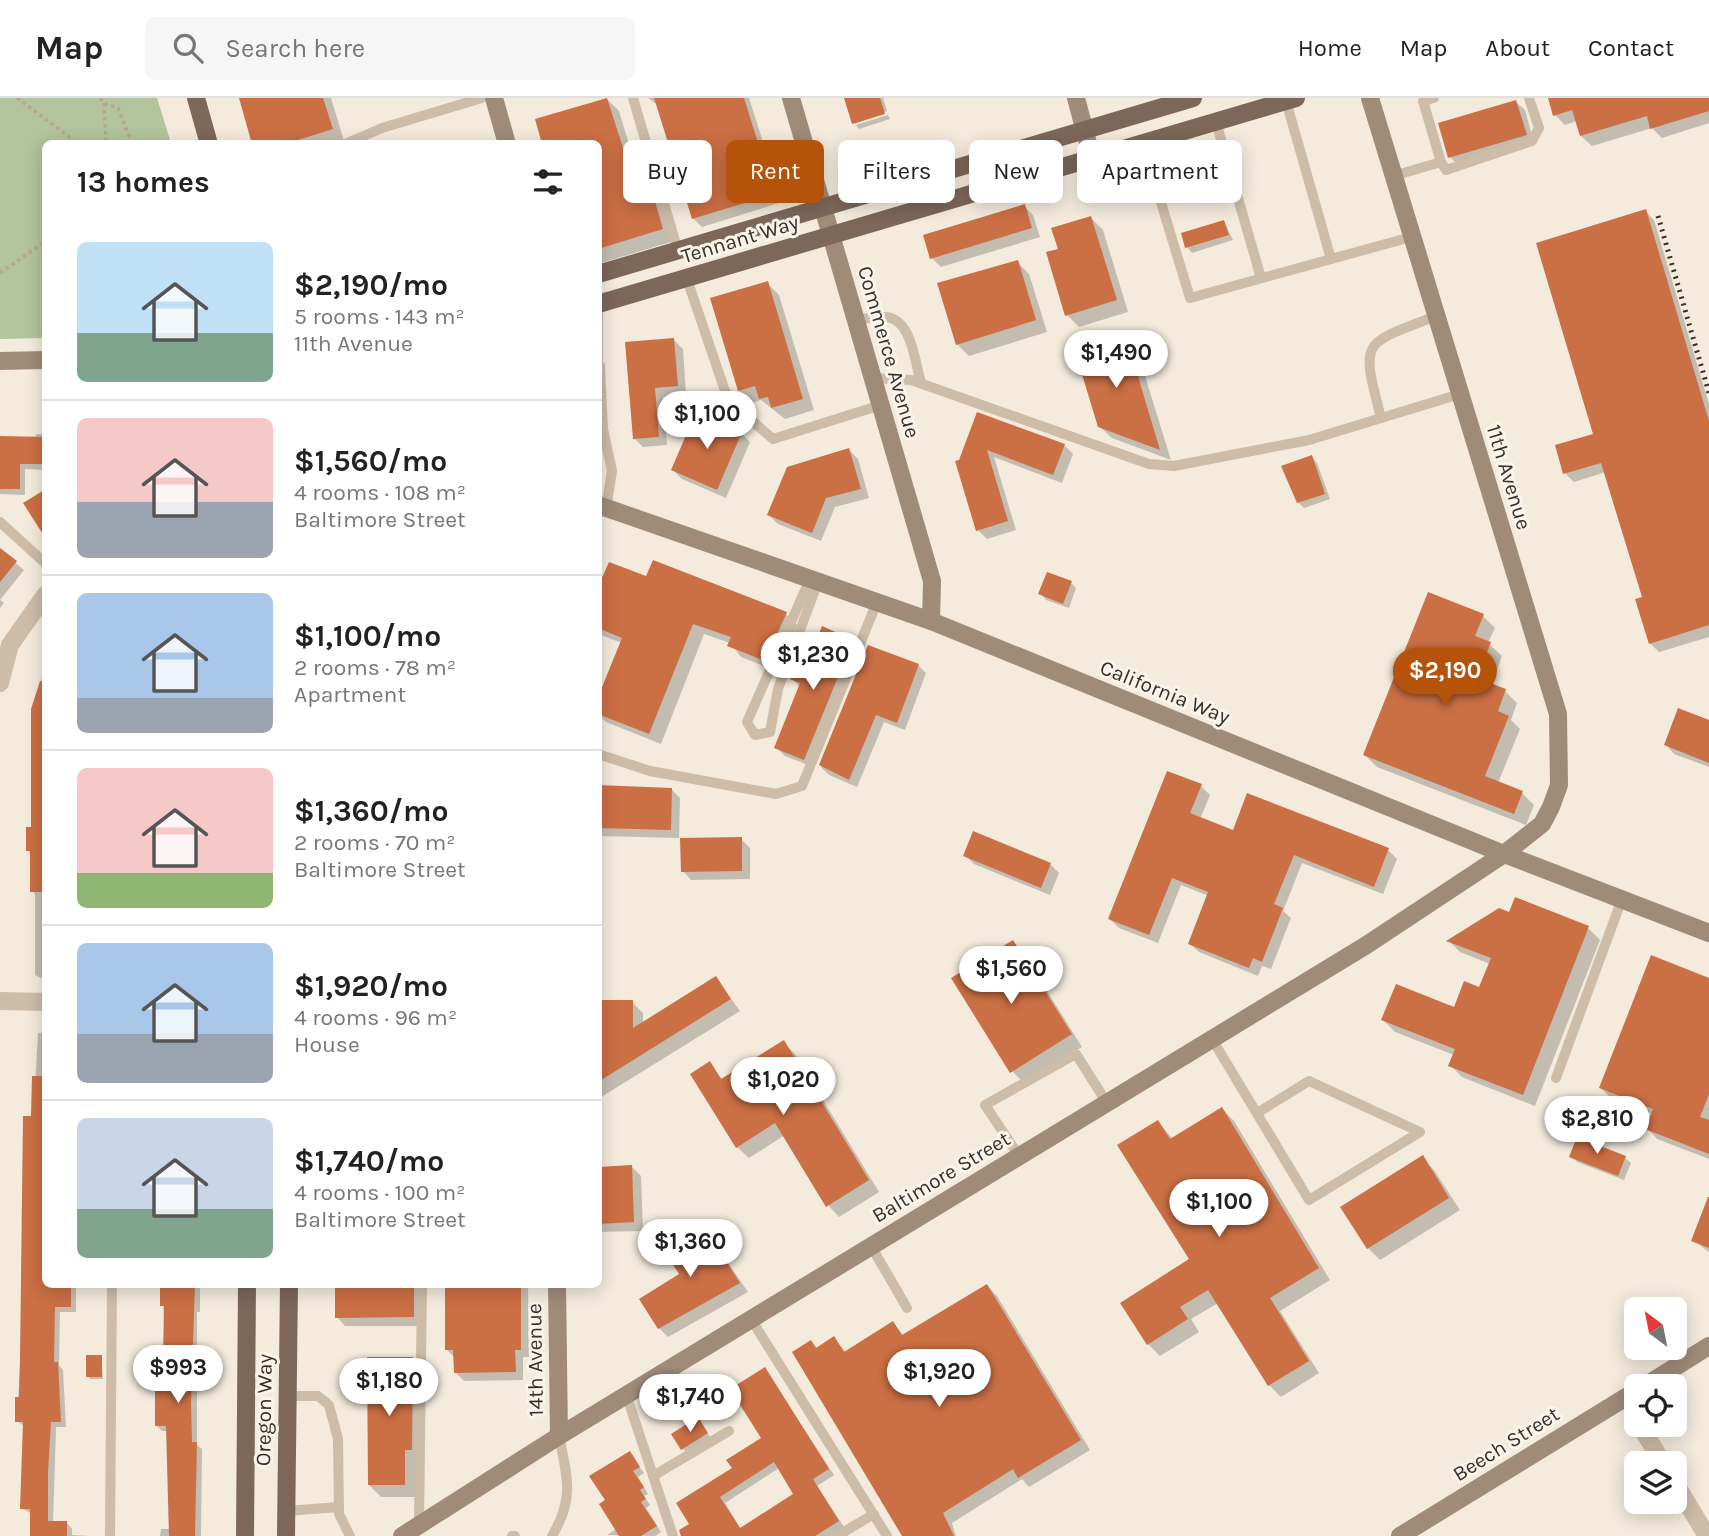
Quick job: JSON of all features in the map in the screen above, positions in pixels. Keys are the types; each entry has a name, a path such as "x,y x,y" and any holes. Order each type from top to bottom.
{"main road":[{"path":"196,98 208,140"},
{"name":"Tennant Way","path":"602,273 1193,98"},
{"name":"Tennant Way","path":"1153,140 1291,100"},
{"name":"Tennant Way","path":"602,303 1077,162"},
{"name":"Oregon Way","path":"245,1536 247,1288"},
{"name":"Oregon Way","path":"286,1536 289,1288"}],"street":[{"path":"494,98 506,140"},
{"name":"Commerce Avenue","path":"791,98 932,581 931,621"},
{"path":"1076,98 1088,140"},
{"name":"11th Avenue","path":"1370,98 1558,714 1559,785 1551,807 1542,824 1504,855"},
{"path":"0,361 42,360"},
{"name":"California Way","path":"602,506 931,621 1504,855 1709,933"},
{"path":"0,682 10,645 42,600"},
{"name":"Baltimore Street","path":"402,1536 626,1394 1365,946 1504,855"},
{"path":"0,1001 42,1002"},
{"name":"14th Avenue","path":"557,1288 559,1436"},
{"path":"1664,1374 1709,1346"},
{"name":"Beech Street","path":"1401,1536 1624,1399"},
{"path":"1687,1503 1707,1536"}],"lane":[{"path":"354,140 382,128 482,98"},
{"path":"633,98 678,251"},
{"path":"1434,98 1423,101 1441,162 1446,170 1532,141 1539,128 1529,98"},
{"path":"1291,100 1331,259"},
{"path":"1216,122 1261,278"},
{"path":"1393,176 1441,162"},
{"path":"1161,203 1190,298 1411,237"},
{"path":"687,279 725,391 736,407 774,439 881,405"},
{"path":"856,320 887,316 897,321 907,332 921,383"},
{"path":"1381,418 1367,360 1371,348 1392,333 1436,316"},
{"path":"873,377 921,383 1149,464 1174,466 1309,440 1460,394"},
{"path":"602,433 612,471 602,506"},
{"path":"0,522 42,560"},
{"path":"814,581 778,689 770,732 755,735 747,722 814,581"},
{"path":"602,755 650,771 776,794 802,786 813,766 877,602"},
{"path":"1556,1078 1622,899"},
{"path":"1212,1039 1309,1200 1420,1132 1309,1081 1257,1113"},
{"path":"1019,1156 985,1105 1076,1054 1107,1103"},
{"path":"871,1246 907,1308"},
{"path":"110,1536 112,1288"},
{"path":"419,1525 422,1288"},
{"path":"751,1319 887,1536"},
{"path":"626,1394 673,1536"},
{"path":"287,1396 318,1396 329,1405 338,1439 339,1507 350,1536"},
{"path":"653,1476 729,1431"},
{"path":"552,1536 564,1516 568,1496 559,1436"},
{"path":"286,1511 339,1507"},
{"path":"837,1536 874,1514"}],"path":[{"path":"17,98 74,140"},
{"path":"100,98 104,103 118,108 130,140"},
{"path":"104,103 106,140"},
{"path":"0,273 42,244"}],"green space":[{"path":"0,98 157,98 170,140 42,140 42,338 0,339"}],"building":[{"path":"239,98 323,98 333,129 298,140 251,140"},
{"path":"607,98 623,148 623,203 655,203 663,229 602,248 602,140 541,140 535,119"},
{"path":"654,98 744,98 757,140 726,140 726,203 744,203 692,219 687,203 712,203 712,140 667,140"},
{"path":"844,98 880,98 885,114 852,124"},
{"path":"1548,98 1709,98 1709,111 1650,129 1647,116 1580,136 1572,110 1553,116"},
{"path":"1516,100 1527,135 1448,158 1438,123"},
{"path":"1025,204 1032,228 930,259 923,235"},
{"path":"1646,209 1709,421 1709,625 1649,644 1635,599 1642,597 1601,463 1563,474 1555,445 1593,434 1536,243"},
{"path":"1091,216 1117,300 1065,316 1046,252 1058,249 1051,228"},
{"path":"1224,220 1229,235 1185,248 1181,233"},
{"path":"1018,260 1036,320 956,345 937,283"},
{"path":"768,281 803,399 771,408 768,397 759,399 755,386 738,391 710,298"},
{"path":"1125,333 1160,450 1098,427 1074,348"},
{"path":"674,338 678,386 655,388 659,437 633,439 625,342"},
{"path":"696,412 742,432 717,490 671,470"},
{"path":"977,412 1065,444 1053,475 987,450 1008,521 976,531 955,461 959,460"},
{"path":"0,436 42,437 42,464 20,464 20,489 0,489"},
{"path":"849,448 861,489 826,498 812,533 767,515 787,467"},
{"path":"1312,455 1325,494 1297,503 1281,466"},
{"path":"42,491 42,533 23,503"},
{"path":"0,548 17,561 0,582"},
{"path":"653,560 787,612 765,661 727,646 731,637 693,624 649,734 602,716 602,687 622,638 602,630 602,578 609,562 646,576"},
{"path":"1047,572 1072,581 1063,604 1038,594"},
{"path":"1428,592 1484,614 1475,636 1491,642 1477,678 1506,689 1498,711 1509,716 1485,776 1523,791 1514,814 1363,755"},
{"path":"822,626 853,640 804,760 774,748 800,683 790,679 796,663 806,666"},
{"path":"868,645 919,664 897,723 876,715 849,780 819,765"},
{"path":"42,681 42,892 30,892 30,851 26,851 26,827 31,827 31,709"},
{"path":"1678,708 1709,720 1709,763 1664,745"},
{"path":"1167,771 1202,784 1190,813 1233,830 1247,793 1389,848 1374,887 1294,855 1274,904 1283,908 1262,962 1253,958 1249,968 1188,944 1208,892 1172,878 1149,935 1108,919"},
{"path":"602,785 672,788 671,830 602,828"},
{"path":"973,831 1051,863 1041,888 963,856"},
{"path":"742,837 742,871 681,872 680,838"},
{"path":"1515,897 1589,926 1523,1095 1448,1066 1455,1049 1381,1020 1396,984 1454,1007 1464,981 1479,987 1491,958 1446,941 1499,908 1509,912"},
{"path":"1013,940 1072,1034 1010,1073 951,978"},
{"path":"1651,955 1709,978 1709,1094 1700,1117 1709,1120 1709,1154 1645,1129 1653,1109 1599,1088"},
{"path":"716,976 731,999 602,1080 602,1000 633,1000 633,1028"},
{"path":"784,1040 869,1180 826,1207 775,1123 736,1148 690,1074 710,1061 721,1079"},
{"path":"32,1076 42,1076 42,1288 71,1288 71,1307 55,1307 54,1362 58,1362 61,1422 51,1422 48,1521 67,1521 67,1536 30,1536 30,1509 20,1509 23,1422 15,1422 15,1397 19,1397 23,1116 31,1116"},
{"path":"1222,1107 1319,1268 1270,1298 1309,1361 1268,1386 1208,1290 1180,1307 1188,1319 1147,1345 1120,1303 1189,1259 1117,1145 1158,1120 1170,1139"},
{"path":"1577,1137 1626,1156 1618,1176 1569,1157"},
{"path":"1423,1155 1449,1198 1367,1249 1340,1207"},
{"path":"632,1165 634,1222 602,1224 602,1167"},
{"path":"1709,1197 1709,1248 1691,1241"},
{"path":"704,1226 740,1283 658,1329 639,1299 679,1274 664,1251"},
{"path":"987,1284 1081,1440 1018,1478 1013,1469 943,1513 954,1536 902,1536 792,1352 811,1340 816,1348 834,1336 844,1352 893,1321 902,1335"},
{"path":"160,1288 195,1288 191,1404 192,1442 197,1442 195,1536 169,1536 166,1426 155,1426 155,1359 163,1359 164,1306 160,1306"},
{"path":"335,1288 414,1288 414,1317 335,1318"},
{"path":"445,1288 521,1288 521,1350 515,1350 516,1372 454,1373 453,1350 445,1350"},
{"path":"86,1355 102,1355 102,1377 86,1377"},
{"path":"367,1357 413,1357 412,1450 405,1450 405,1485 368,1485"},
{"path":"765,1367 829,1469 813,1479 839,1521 815,1536 681,1536 679,1530 689,1524 676,1503 732,1468 726,1460 761,1438 730,1389","holes":["774,1462 793,1494 740,1528 720,1497"]},
{"path":"698,1417 708,1433 681,1450 671,1434"},
{"path":"630,1451 640,1467 633,1471 644,1487 640,1490 646,1499 641,1502 657,1526 641,1536 619,1536 599,1504 605,1500 589,1476"}],"railway":[{"path":"1658,216 1709,393"}]}
